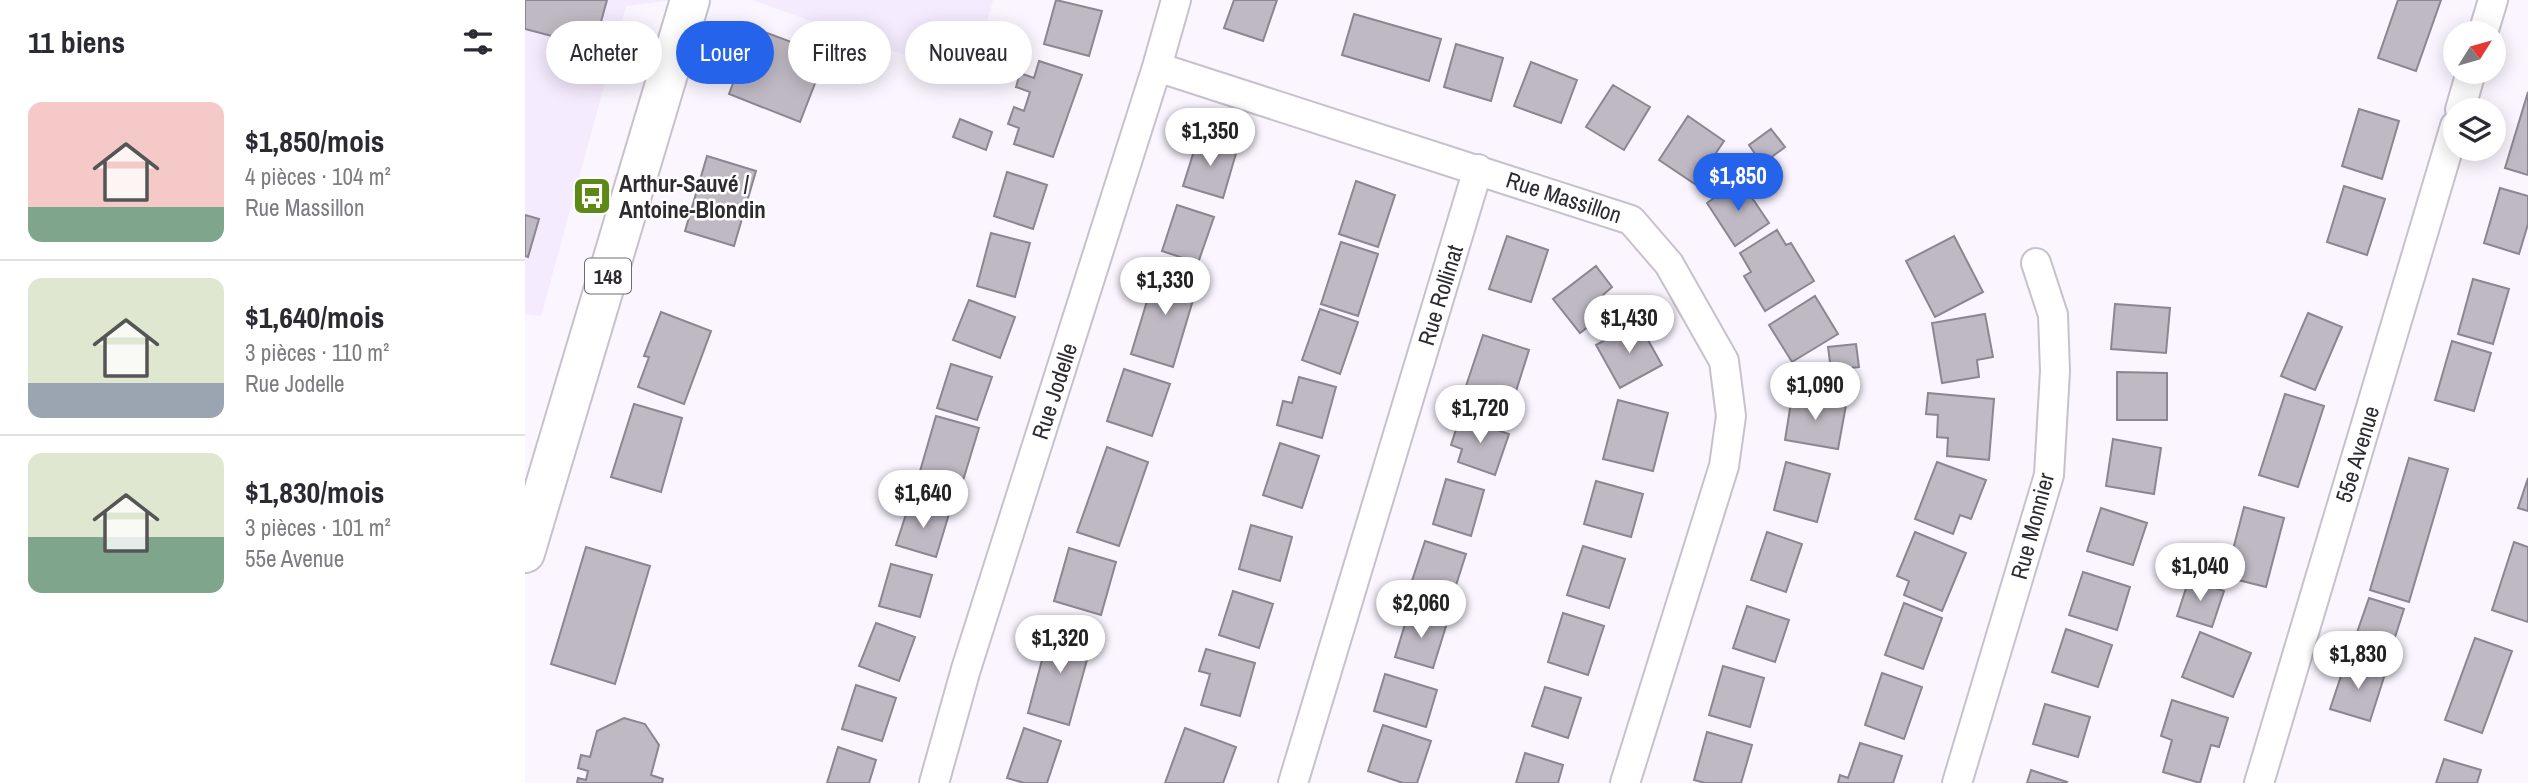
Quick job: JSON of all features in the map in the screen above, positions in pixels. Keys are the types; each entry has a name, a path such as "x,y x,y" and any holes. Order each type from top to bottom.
{"main road":[{"name":"148","path":"525,553 690,0"}],"street":[{"name":"Rue Jodelle","path":"934,783 965,669 1176,0"},
{"path":"2487,21 2493,0"},
{"name":"Rue Massillon","path":"1157,67 1632,220 1669,264 1724,361 1731,416 1724,466 1625,783"},
{"name":"55e Avenue","path":"2259,783 2445,161"},
{"name":"Rue Rollinat","path":"1293,783 1478,169"},
{"name":"Rue Monnier","path":"1957,783 2049,475 2055,371 2053,315 2036,263"}],"shaded area":[{"path":"525,0 673,0 626,6 622,21 546,21 546,84 605,84 541,316 525,314"},
{"path":"752,0 993,0 987,21 905,21 905,55 891,50 891,21 810,21"}],"building":[{"path":"525,0 607,0 601,21 546,21 546,34 525,29"},
{"path":"1056,0 1102,11 1089,56 1044,44"},
{"path":"1234,0 1277,0 1263,41 1224,28"},
{"path":"2398,0 2441,0 2416,71 2378,58"},
{"path":"1354,14 1441,39 1429,81 1342,55"},
{"path":"774,36 788,41 788,84 815,84 800,122 729,94 733,84 774,84"},
{"path":"1456,44 1503,58 1491,101 1444,87"},
{"path":"1039,61 1082,75 1053,157 1014,144 1019,128 1008,124 1014,107 1024,111 1030,92 1016,87 1017,84 1032,84 1032,77 1034,78"},
{"path":"1531,62 1577,80 1561,123 1514,106"},
{"path":"1613,85 1650,107 1624,150 1586,127"},
{"path":"2528,92 2528,175 2505,168"},
{"path":"2359,109 2399,121 2382,179 2342,166"},
{"path":"1688,116 1724,141 1695,184 1659,160"},
{"path":"960,119 992,132 986,150 953,137"},
{"path":"1771,129 1785,147 1762,164 1749,145"},
{"path":"1198,138 1237,150 1223,198 1183,186"},
{"path":"707,156 756,171 734,246 685,231"},
{"path":"1007,172 1047,185 1033,229 994,216"},
{"path":"1740,180 1769,223 1735,246 1707,203"},
{"path":"1356,181 1395,195 1378,247 1339,234"},
{"path":"2344,186 2385,199 2367,255 2327,242"},
{"path":"2500,188 2528,196 2528,224 2519,254 2484,243"},
{"path":"1177,205 1214,217 1198,263 1162,251"},
{"path":"525,215 539,219 528,257 525,256"},
{"path":"1777,230 1786,245 1791,243 1814,281 1765,311 1744,276 1751,272 1740,253"},
{"path":"991,233 1030,243 1015,297 977,286"},
{"path":"1507,236 1548,250 1531,302 1489,289"},
{"path":"1954,236 1983,292 1935,317 1906,261"},
{"path":"1341,242 1378,254 1358,316 1321,304"},
{"path":"1596,266 1612,287 1603,295 1613,307 1580,333 1553,299"},
{"path":"1157,268 1199,280 1173,367 1131,354"},
{"path":"2473,279 2509,289 2493,344 2458,334"},
{"path":"1815,296 1838,334 1792,362 1769,325"},
{"path":"969,300 1015,317 1000,358 953,340"},
{"path":"2115,304 2170,308 2166,353 2111,349"},
{"path":"1320,309 1358,322 1340,374 1302,360"},
{"path":"661,312 711,331 684,404 638,387 649,357 644,356"},
{"path":"2308,313 2342,327 2315,390 2281,376"},
{"path":"1985,314 1993,357 1977,360 1979,377 1942,383 1932,323"},
{"path":"1638,322 1662,365 1620,388 1596,345"},
{"path":"1483,335 1529,350 1511,407 1464,392"},
{"path":"2452,341 2491,353 2474,411 2435,400"},
{"path":"1856,344 1859,367 1831,370 1828,347"},
{"path":"951,364 992,377 977,420 937,408"},
{"path":"1124,369 1170,384 1152,436 1107,421"},
{"path":"2117,372 2167,373 2167,420 2117,420"},
{"path":"1299,377 1336,387 1322,438 1277,425 1283,401 1292,403"},
{"path":"1928,393 1994,399 1989,460 1947,456 1948,438 1937,437 1938,415 1926,414"},
{"path":"2285,394 2324,406 2298,487 2259,475"},
{"path":"1792,396 1846,405 1838,449 1785,440"},
{"path":"1618,400 1668,413 1653,471 1603,459"},
{"path":"634,404 682,418 661,492 611,477"},
{"path":"936,416 979,428 958,497 916,485"},
{"path":"1460,417 1509,434 1495,475 1458,462 1462,449 1451,445"},
{"path":"2113,439 2161,448 2154,494 2106,486"},
{"path":"1280,443 1319,456 1302,508 1263,495"},
{"path":"1107,447 1148,462 1119,546 1077,532"},
{"path":"2409,458 2448,469 2409,602 2370,590"},
{"path":"1786,462 1830,474 1817,522 1774,510"},
{"path":"1937,462 1986,480 1971,519 1960,515 1953,534 1915,519"},
{"path":"2528,478 2528,511 2518,508"},
{"path":"1446,479 1484,490 1471,536 1433,524"},
{"path":"1596,481 1643,494 1631,537 1584,524"},
{"path":"910,502 949,514 936,557 896,545"},
{"path":"2244,507 2284,518 2266,587 2226,577"},
{"path":"2101,508 2147,523 2133,565 2087,551"},
{"path":"1251,525 1292,537 1280,581 1239,569"},
{"path":"1767,532 1802,544 1786,592 1751,580"},
{"path":"1915,532 1966,553 1942,611 1904,595 1909,581 1897,576"},
{"path":"1425,541 1466,554 1450,604 1409,590"},
{"path":"2514,542 2528,547 2528,622 2492,610"},
{"path":"1583,546 1625,559 1609,608 1567,595"},
{"path":"586,547 650,566 615,684 551,664"},
{"path":"1069,548 1116,562 1101,615 1054,601"},
{"path":"891,564 932,575 920,617 879,606"},
{"path":"2083,572 2130,587 2117,630 2069,615"},
{"path":"2189,579 2224,591 2212,627 2177,616"},
{"path":"1233,591 1273,604 1259,648 1219,635"},
{"path":"2369,598 2404,609 2389,656 2353,644"},
{"path":"1904,603 1942,618 1923,669 1885,655"},
{"path":"1747,606 1789,620 1775,662 1733,648"},
{"path":"1409,611 1447,623 1433,668 1395,657"},
{"path":"1563,613 1604,626 1588,675 1548,662"},
{"path":"876,623 915,637 899,681 859,666"},
{"path":"1051,626 1093,638 1069,725 1028,713"},
{"path":"2066,629 2112,645 2098,687 2052,672"},
{"path":"2200,632 2251,653 2233,697 2182,677"},
{"path":"2475,638 2512,651 2482,733 2445,720"},
{"path":"1206,649 1255,663 1240,716 1201,705 1210,674 1199,671"},
{"path":"2346,661 2385,674 2370,721 2330,709"},
{"path":"1723,666 1764,678 1750,727 1709,715"},
{"path":"1882,673 1922,687 1904,739 1865,725"},
{"path":"1385,674 1437,690 1426,727 1374,711"},
{"path":"856,685 896,698 882,741 842,729"},
{"path":"1545,687 1581,698 1568,738 1532,726"},
{"path":"2172,700 2228,718 2219,747 2211,745 2200,783 2163,772 2172,740 2161,736"},
{"path":"2045,704 2090,717 2078,757 2033,744"},
{"path":"624,718 645,724 659,745 651,775 663,779 662,783 577,783 578,778 586,780 588,771 578,768 581,755 590,757 597,731"},
{"path":"1383,725 1431,741 1417,783 1403,783 1368,771"},
{"path":"1024,728 1061,741 1047,783 1024,783 1007,778"},
{"path":"1185,728 1236,747 1223,783 1165,783"},
{"path":"1707,732 1752,745 1741,783 1705,783 1694,780"},
{"path":"1860,743 1902,756 1893,783 1838,783 1840,775 1848,778"},
{"path":"838,747 876,760 869,783 827,783"},
{"path":"1525,753 1563,765 1558,783 1516,783"},
{"path":"2444,759 2481,770 2477,783 2436,783"},
{"path":"2031,770 2067,782 2027,783"}],"place":[{"name":"Arthur-Sauvé / Antoine-Blondin","path":"592,196"}]}
